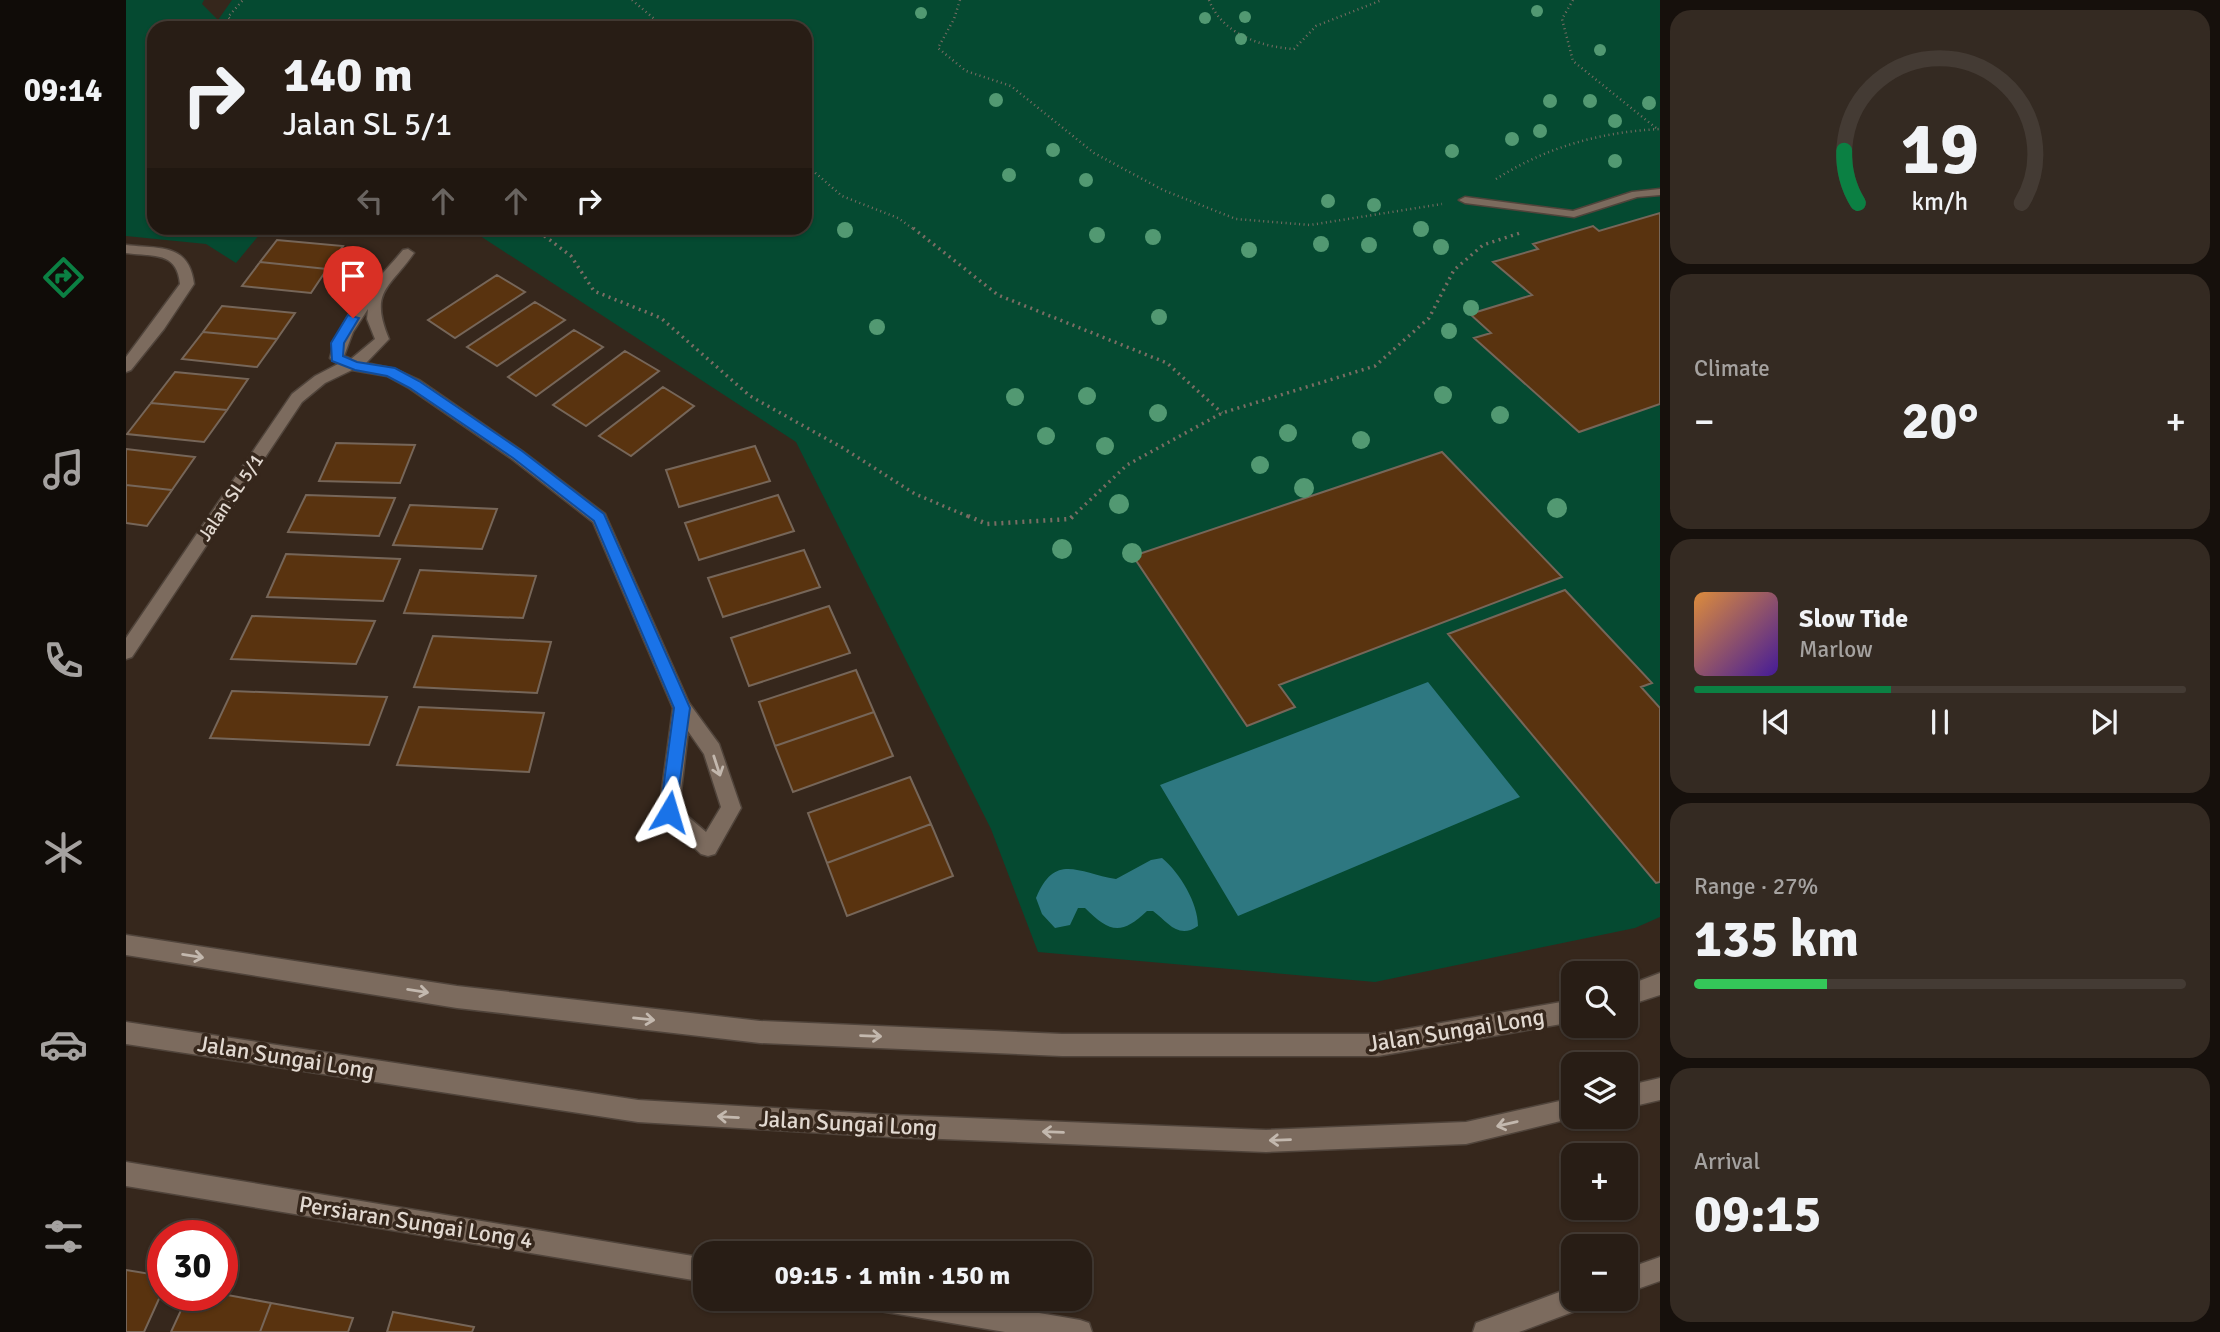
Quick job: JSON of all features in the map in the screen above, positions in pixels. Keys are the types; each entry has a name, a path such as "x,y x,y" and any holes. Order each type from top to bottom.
{"street":[{"path":"126,249 173,255 185,267 187,284 159,327 126,367"},
{"path":"355,366 337,358 338,343 353,318 408,253"},
{"name":"Jalan SL 5/1","path":"126,652 297,398 322,377 355,366 373,352 382,339 374,318 376,294"},
{"name":"Jalan SL 5/1","path":"355,366 390,372 414,384 517,455 599,518 682,708 712,750 731,808 708,847 669,812 682,708"},
{"name":"Jalan Sungai Long","path":"126,945 457,997 774,1032 1062,1045 1378,1045 1561,1013"},
{"path":"1638,992 1660,984"},
{"name":"Jalan Sungai Long","path":"126,1032 638,1111 877,1125 1266,1141 1466,1133 1561,1112"},
{"path":"1638,1094 1660,1089"},
{"name":"Persiaran Sungai Long 4","path":"126,1174 693,1268"},
{"path":"1638,1277 1660,1269"},
{"path":"1485,1332 1561,1304"},
{"path":"953,1311 1080,1332"}],"lane":[{"path":"1465,200 1574,214 1636,194 1660,192"}],"path":[{"path":"232,21 228,17 243,0"},
{"path":"632,0 657,21"},
{"path":"960,0 958,17 944,33 938,48 966,71 1011,86 1094,153 1163,190 1236,219 1310,225 1465,200 1524,160 1594,137 1659,130"},
{"path":"1209,0 1211,9 1238,31 1265,46 1294,49 1316,26 1382,0"},
{"path":"1573,0 1562,19 1565,40 1573,61 1659,130"},
{"path":"812,170 842,196 898,218 945,251 998,295 1167,363 1222,413"},
{"path":"543,235 570,256 594,291 661,318 750,396 843,448 915,494 987,524 1070,519 1127,465 1222,413 1375,366 1429,318 1454,270 1483,245 1522,232"}],"green space":[{"path":"126,0 204,0 202,4 218,20 232,0 1660,0 1660,917 1635,928 1375,982 1038,952 991,829 796,442 479,235 812,235 812,21 147,21 147,235 259,235 236,263 206,244 126,236"}],"water":[{"path":"1428,682 1520,797 1238,916 1160,785"},
{"path":"1162,858 1181,880 1191,898 1198,926 1191,930 1174,928 1153,911 1147,911 1130,924 1115,928 1101,922 1085,908 1078,908 1070,925 1055,928 1042,914 1036,898 1043,884 1060,870 1079,870 1116,879 1151,860"}],"building":[{"path":"1660,213 1660,404 1579,432 1474,338 1491,333 1470,314 1532,295 1493,262 1538,249 1533,244 1593,226 1599,231"},
{"path":"277,240 343,246 327,269 260,262"},
{"path":"260,262 327,269 311,293 242,286"},
{"path":"497,275 525,292 455,338 428,320"},
{"path":"535,302 565,320 497,366 467,347"},
{"path":"222,306 295,313 277,339 203,332"},
{"path":"574,330 603,347 536,396 508,377"},
{"path":"203,332 277,339 257,367 182,359"},
{"path":"625,351 659,371 586,426 553,405"},
{"path":"175,372 248,379 227,410 151,403"},
{"path":"663,387 694,406 631,456 599,436"},
{"path":"151,403 227,410 204,442 127,434"},
{"path":"336,443 415,445 400,483 319,481"},
{"path":"755,446 770,481 679,507 666,470"},
{"path":"126,449 195,457 172,490 126,485"},
{"path":"1442,452 1562,577 1279,685 1295,707 1247,726 1133,556"},
{"path":"126,485 172,490 147,526 126,523"},
{"path":"306,495 395,498 379,536 288,532"},
{"path":"778,495 794,531 699,560 685,523"},
{"path":"410,505 497,509 482,549 393,545"},
{"path":"804,550 820,587 723,617 708,578"},
{"path":"286,554 400,559 383,601 267,597"},
{"path":"420,570 536,576 523,618 404,613"},
{"path":"1565,590 1652,683 1641,687 1660,708 1660,882 1656,883 1448,634"},
{"path":"829,606 850,653 749,686 731,638"},
{"path":"252,616 375,621 356,664 231,659"},
{"path":"433,636 551,642 537,693 414,687"},
{"path":"856,670 874,712 775,746 759,702"},
{"path":"232,691 387,697 369,745 210,738"},
{"path":"419,707 544,713 529,772 397,765"},
{"path":"874,712 893,756 793,792 775,746"},
{"path":"910,777 931,824 827,863 808,813"},
{"path":"931,824 953,876 847,916 827,863"},
{"path":"126,1270 147,1273 147,1311 154,1311 144,1332 126,1332"},
{"path":"238,1297 271,1303 260,1332 171,1332 181,1311 238,1311"},
{"path":"271,1303 353,1318 348,1332 260,1332"},
{"path":"393,1312 474,1327 472,1332 387,1332"}],"route":[{"path":"353,318 338,343 337,358 355,366 390,372 414,384 517,455 599,518 682,708 669,812"}]}
